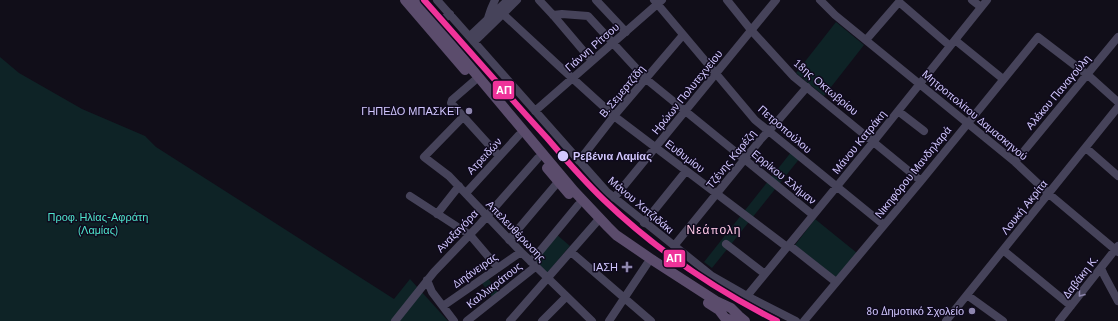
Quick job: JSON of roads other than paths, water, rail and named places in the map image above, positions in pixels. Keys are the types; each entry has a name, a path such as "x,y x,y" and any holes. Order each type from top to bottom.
{"main road":[{"path":"405,0 578,205 616,235 716,301 728,316"},
{"path":"414,0 574,191 597,221 618,244 728,316 739,316 745,321"}],"street":[{"name":"Μάνου Χατζιδάκι","path":"438,0 606,191 712,276 796,321"},
{"path":"472,39 488,18 508,0"},
{"path":"472,39 503,14 517,0"},
{"path":"539,0 592,61"},
{"path":"596,0 626,32"},
{"name":"18ης Οκτωβρίου","path":"727,0 751,30 790,73 921,181"},
{"name":"Ηρώων Πολυτεχνείου","path":"614,198 686,112 776,0"},
{"name":"Μητροπολίτου Δαμασκηνού","path":"820,0 835,15 968,122 1015,162 1049,194 1117,249"},
{"path":"972,0 981,7"},
{"name":"Μάνου Κατράκη","path":"747,296 874,142 987,0"},
{"path":"488,18 492,1"},
{"name":"Γιάννη Ρίτσου","path":"535,111 626,32 658,1"},
{"name":"Πετροπούλου","path":"658,1 683,35 751,115 768,131 884,225"},
{"path":"866,40 899,2 952,43 1003,79"},
{"path":"436,25 450,14"},
{"name":"Ευθυμίου","path":"503,14 614,116 836,282"},
{"name":"Ερρίκου Σλήμαν","path":"553,15 562,14 588,16 646,79 813,215"},
{"name":"Β. Σεμερτζίδη","path":"579,161 614,116 683,35"},
{"name":"Νικηφόρου Μανδηλαρά","path":"804,321 921,181 1038,37 1086,75"},
{"name":"Αλέκου Παναγούλη","path":"1015,162 1118,37"},
{"path":"1086,75 1118,102"},
{"path":"474,81 452,100 451,103 499,156"},
{"name":"Τζένης Καρέζη","path":"674,246 744,159 807,87"},
{"name":"Λουκή Ακρίτα","path":"946,321 1118,107"},
{"path":"898,111 924,131"},
{"name":"Απελευθέρωσης","path":"463,116 424,157 442,170 459,186 533,265 592,321"},
{"name":"Ατρειδών","path":"466,193 519,135"},
{"path":"1086,148 1118,176"},
{"name":"Αναξαγόρα","path":"395,321 427,280 470,235 538,158"},
{"path":"644,223 686,171"},
{"path":"509,240 558,182"},
{"path":"437,214 459,186"},
{"path":"410,196 470,235 498,268"},
{"name":"Καλλικράτους","path":"466,321 533,265 578,205"},
{"path":"510,321 597,221"},
{"path":"726,244 765,274"},
{"name":"Δαβάκη Κ.","path":"1060,321 1117,249"},
{"path":"1004,250 1072,306"},
{"name":"Διηάνειρας","path":"443,306 521,252"},
{"path":"570,252 651,321"},
{"path":"609,321 647,264"},
{"path":"1101,268 1118,301"},
{"path":"427,280 432,292 454,321"},
{"path":"967,295 1003,321"},
{"path":"542,321 566,297"}],"place":[{"name":"ΓΗΠΕΔΟ ΜΠΑΣΚΕΤ","path":"469,111"},
{"name":"Ρεβένια Λαμίας","path":"563,156"},
{"name":"ΙΑΣΗ","path":"627,267"},
{"name":"8ο Δημοτικό Σχολείο","path":"972,311"}],"district":[{"name":"Νεάπολη","path":"714,229"}],"park label":[{"name":"Προφ. Ηλίας-Αφράτη (Λαμίας)","path":"98,223"}]}
